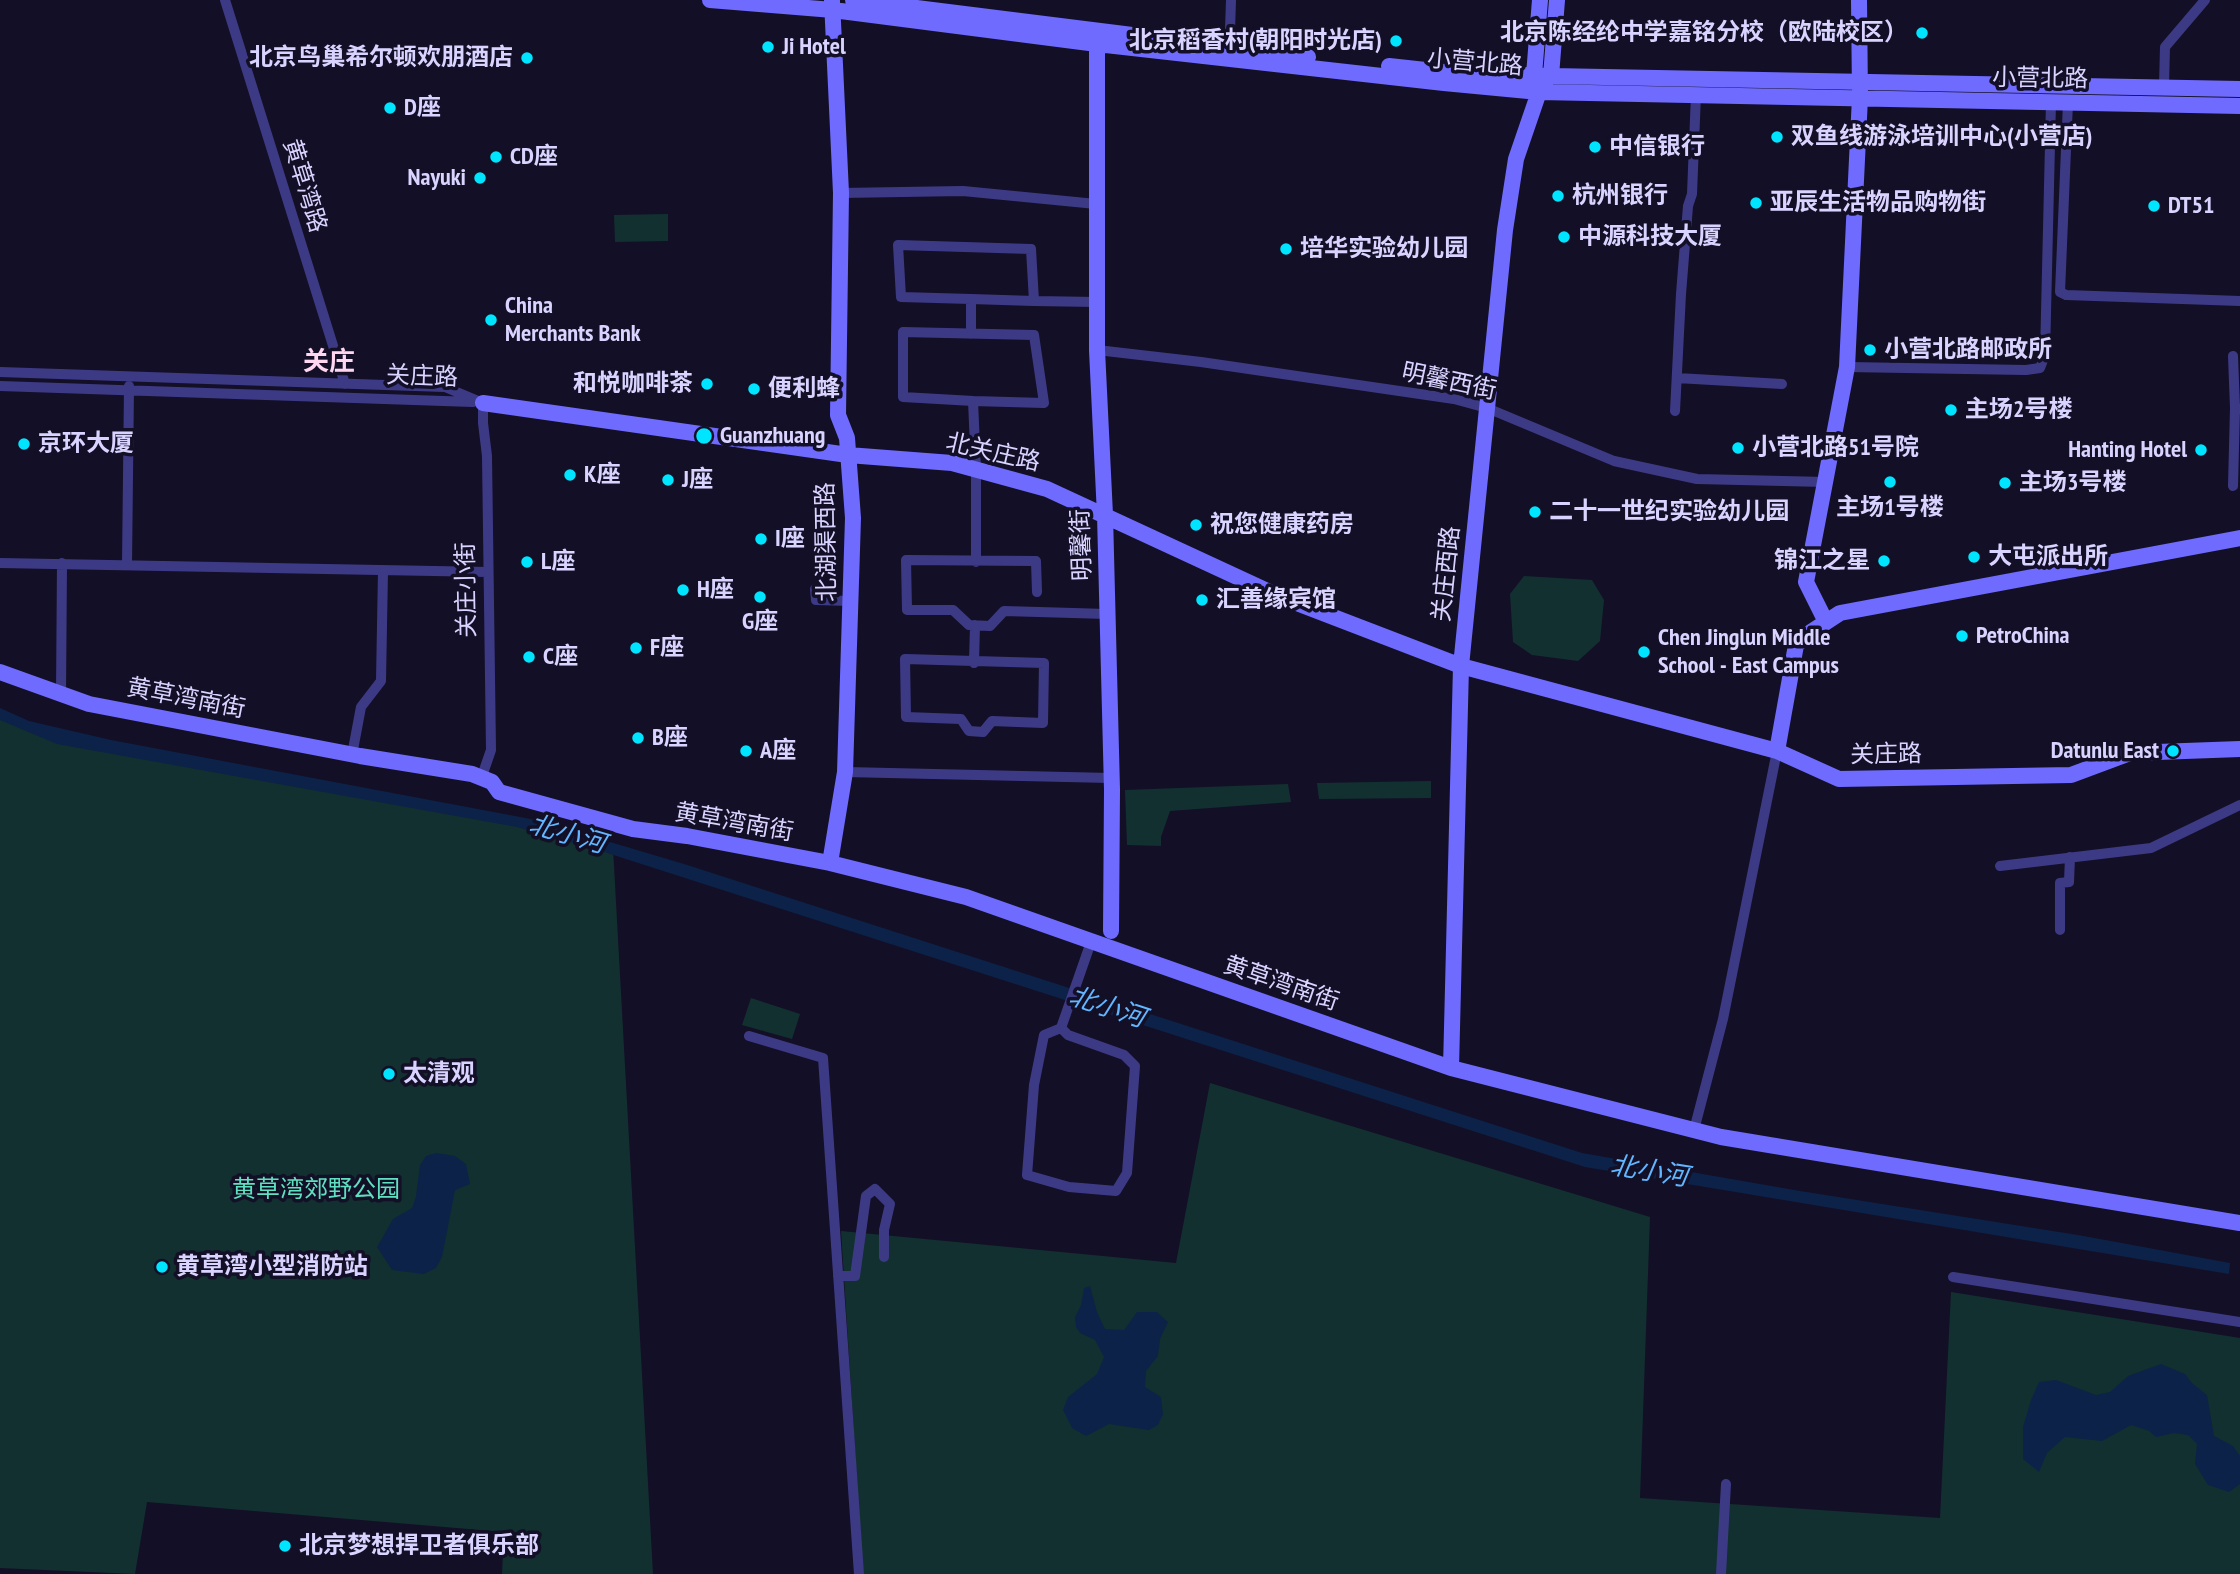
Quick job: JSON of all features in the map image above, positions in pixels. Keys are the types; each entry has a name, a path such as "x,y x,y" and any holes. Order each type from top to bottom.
{"street":[{"name":"黄草湾路","path":"225,0 345,384"},
{"name":"小营北路","path":"710,0 832,5 1097,44 1539,92 1696,94 2164,87 2240,89"},
{"name":"小营北路","path":"853,0 1444,72 1860,90 2051,102 2240,106"},
{"path":"1231,0 1230,31 1234,48"},
{"path":"1539,92 1534,75 1540,0"},
{"path":"1551,76 1557,0"},
{"path":"1826,622 1806,582 1847,367 1860,90 1859,0"},
{"path":"2164,87 2165,47 2205,0"},
{"name":"北湖渠西路","path":"830,863 845,772 853,518 847,438 838,415 841,193 832,5"},
{"name":"明馨街","path":"1097,44 1096,302 1105,515 1111,778 1111,931"},
{"name":"关庄西路","path":"1451,1068 1461,666 1487,408 1505,230 1517,159 1539,92 1551,76"},
{"path":"1675,411 1685,244 1688,206 1692,194 1696,94"},
{"path":"1847,367 2040,368 2045,355 2051,102"},
{"path":"2068,102 2060,292 2066,295 2240,301"},
{"path":"841,193 963,191 1096,204"},
{"path":"1034,301 1031,249 898,245 901,297 1034,301 1096,302"},
{"path":"971,299 971,334"},
{"path":"903,332 1034,335 1044,403 974,401 903,397 903,332"},
{"name":"明馨西街","path":"1097,350 1200,362 1454,400 1487,408 1614,461 1697,479 1826,482"},
{"path":"2233,486 2238,409 2234,356"},
{"name":"关庄路","path":"0,372 445,387 483,403"},
{"path":"127,565 129,377"},
{"path":"1677,378 1782,384"},
{"name":"关庄路","path":"0,386 483,403"},
{"path":"974,401 976,562"},
{"name":"北关庄路","path":"483,403 848,455 952,463 976,469 1047,489 1276,594 1461,666"},
{"name":"关庄小街","path":"482,776 491,750 487,456 482,423 483,403"},
{"path":"1694,1130 1723,1019 1796,645 1840,613 2240,538"},
{"path":"1037,592 1036,561 906,560 907,610 953,610 969,625 990,626 1004,611 1107,614"},
{"path":"0,563 488,572"},
{"path":"61,694 62,563"},
{"path":"352,755 361,708 381,681 383,571"},
{"path":"815,589 816,600 852,601"},
{"path":"974,663 975,625"},
{"path":"905,659 974,663 1044,663 1043,723 992,721 983,732 969,731 961,719 906,718 905,659"},
{"name":"关庄路","path":"1461,666 1777,751 1839,779 2071,775 2130,753 2240,749"},
{"name":"黄草湾南街","path":"0,672 89,704 352,755 482,776 492,782 499,792 633,829 687,836 830,863 966,897 1451,1068 1721,1137 2240,1223"},
{"path":"845,772 1111,778"},
{"path":"2000,866 2151,848 2240,805"},
{"path":"2060,930 2060,883 2068,882 2070,857"},
{"path":"1061,1028 1068,1035 1124,1055 1135,1066 1127,1173 1116,1191 1069,1186 1027,1175 1034,1085 1044,1035 1061,1028 1091,942"},
{"path":"749,1036 823,1058 859,1574"},
{"path":"838,1276 855,1276 866,1196 875,1189 890,1204 884,1230 884,1257"},
{"path":"1953,1277 2240,1322"},
{"path":"1721,1574 1727,1484"}],"green space":[{"path":"668,214 668,241 615,242 614,215"},
{"path":"1524,576 1592,580 1604,600 1600,641 1578,661 1532,655 1513,642 1510,594"},
{"name":"黄草湾郊野公园","path":"0,717 29,732 547,827 613,848 653,1574 502,1574 504,1532 147,1502 135,1574 0,1568"},
{"path":"1431,781 1431,798 1319,799 1317,783"},
{"path":"1288,784 1291,802 1170,811 1161,837 1161,846 1127,845 1125,790"},
{"path":"751,998 800,1014 792,1039 742,1025"},
{"path":"1210,1083 1650,1217 1640,1498 1940,1518 1951,1292 2240,1338 2240,1574 863,1574 841,1231 1176,1263"}],"water":[{"name":"北小河","path":"0,708 29,721 111,740 536,820 684,864 1582,1153 2078,1235 2230,1263 2229,1274 1585,1167 601,851 517,827 57,744 0,720"},
{"path":"436,1153 455,1156 466,1164 470,1184 455,1190 442,1257 436,1268 424,1274 392,1270 377,1247 393,1219 412,1208 420,1165 426,1156"},
{"path":"1090,1286 1105,1329 1124,1330 1137,1312 1157,1312 1168,1322 1160,1339 1158,1356 1146,1371 1145,1387 1161,1397 1163,1414 1158,1425 1149,1430 1109,1424 1086,1436 1072,1428 1063,1410 1068,1397 1097,1374 1104,1357 1095,1340 1080,1333 1076,1327 1075,1317 1081,1305 1084,1288"},
{"path":"2161,1364 2185,1374 2207,1395 2214,1436 2233,1446 2240,1456 2240,1484 2229,1492 2208,1485 2195,1464 2197,1444 2188,1435 2174,1433 2156,1437 2149,1431 2131,1425 2102,1441 2065,1437 2047,1453 2039,1472 2023,1459 2023,1427 2039,1382 2056,1380 2096,1395 2110,1392 2128,1376"}],"place":[{"name":"北京陈经纶中学嘉铭分校（欧陆校区）","path":"1922,33"},
{"name":"北京稻香村(朝阳时光店)","path":"1396,41"},
{"name":"Ji Hotel","path":"768,47"},
{"name":"北京鸟巢希尔顿欢朋酒店","path":"527,58"},
{"name":"D座","path":"390,108"},
{"name":"双鱼线游泳培训中心(小营店)","path":"1777,137"},
{"name":"中信银行","path":"1595,147"},
{"name":"CD座","path":"496,157"},
{"name":"Nayuki","path":"480,178"},
{"name":"杭州银行","path":"1558,196"},
{"name":"亚辰生活物品购物街","path":"1756,203"},
{"name":"DT51","path":"2154,206"},
{"name":"中源科技大厦","path":"1564,237"},
{"name":"培华实验幼儿园","path":"1286,249"},
{"name":"China Merchants Bank","path":"491,320"},
{"name":"小营北路邮政所","path":"1870,350"},
{"name":"和悦咖啡茶","path":"707,384"},
{"name":"便利蜂","path":"754,389"},
{"name":"主场2号楼","path":"1951,410"},
{"name":"Guanzhuang","path":"704,436"},
{"name":"京环大厦","path":"24,444"},
{"name":"小营北路51号院","path":"1738,448"},
{"name":"Hanting Hotel","path":"2201,450"},
{"name":"K座","path":"570,475"},
{"name":"J座","path":"668,480"},
{"name":"主场1号楼","path":"1890,482"},
{"name":"主场3号楼","path":"2005,483"},
{"name":"二十一世纪实验幼儿园","path":"1535,512"},
{"name":"祝您健康药房","path":"1196,525"},
{"name":"I座","path":"761,539"},
{"name":"大屯派出所","path":"1974,557"},
{"name":"锦江之星","path":"1884,561"},
{"name":"L座","path":"527,562"},
{"name":"H座","path":"683,590"},
{"name":"G座","path":"760,597"},
{"name":"汇善缘宾馆","path":"1202,600"},
{"name":"PetroChina","path":"1962,636"},
{"name":"F座","path":"636,648"},
{"name":"Chen Jinglun Middle School - East Campus","path":"1644,652"},
{"name":"C座","path":"529,657"},
{"name":"B座","path":"638,738"},
{"name":"A座","path":"746,751"},
{"name":"Datunlu East","path":"2173,751"},
{"name":"太清观","path":"389,1074"},
{"name":"黄草湾小型消防站","path":"162,1267"},
{"name":"北京梦想捍卫者俱乐部","path":"285,1546"}],"district":[{"name":"关庄","path":"329,363"}]}
